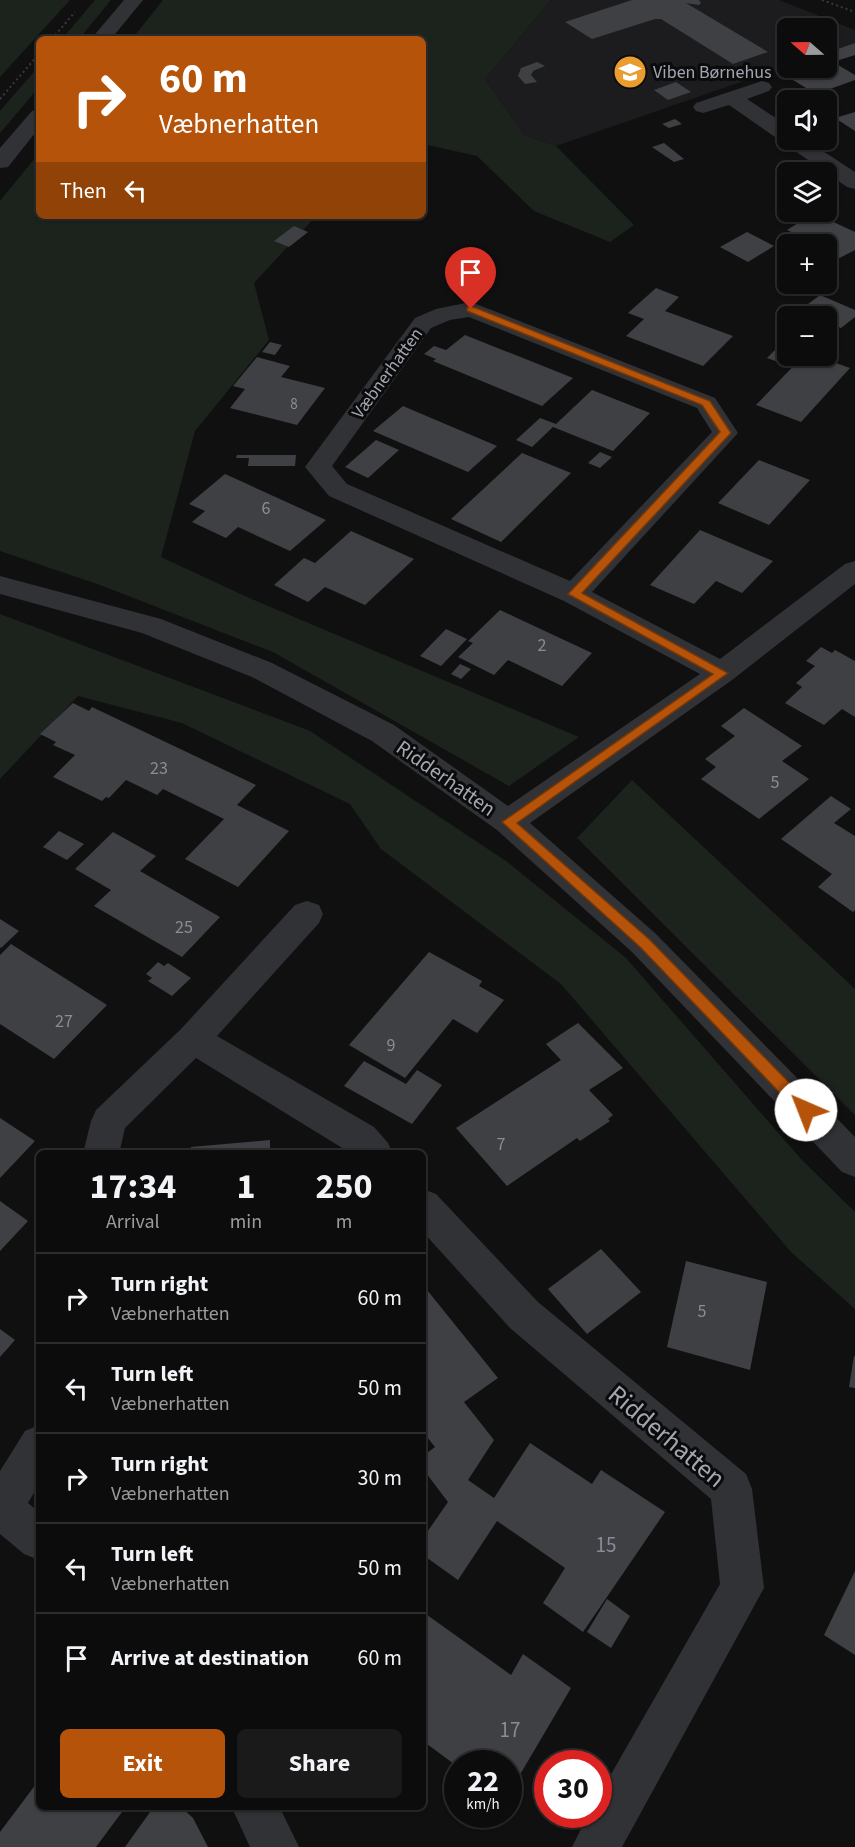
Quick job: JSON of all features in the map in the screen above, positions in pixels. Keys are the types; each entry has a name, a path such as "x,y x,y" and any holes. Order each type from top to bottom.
{"street":[{"path":"104,36 134,0"},
{"path":"703,107 762,87"},
{"path":"731,97 777,128"},
{"path":"0,162 36,119"},
{"path":"808,150 855,182"},
{"name":"Væbnerhatten","path":"574,594 725,433 706,403 471,309 444,314 423,323 318,467 338,490 574,594 722,673"},
{"path":"508,822 722,673 855,570"},
{"name":"Ridderhatten","path":"0,585 151,626 262,670 383,733 508,822 644,943 855,1161"},
{"path":"102,1150 109,1121 194,1039 307,914"},
{"path":"194,1039 361,1138 372,1150"},
{"name":"Ridderhatten","path":"426,1209 524,1315 731,1489 742,1588 596,1847"},
{"path":"36,1450 1,1509 36,1537"},
{"path":"256,1810 275,1847"}],"path":[{"path":"822,0 855,12"},
{"path":"55,36 81,6"},
{"path":"0,99 36,57"}],"shaded area":[{"path":"0,0 70,0 36,36 0,77"},
{"path":"95,0 111,0 81,36 65,36"},
{"path":"163,0 551,0 485,79 524,135 556,146 634,225 610,242 534,211 477,156 426,145 426,36 134,36"},
{"name":"Viben Børnehus","path":"551,0 779,0 825,18 777,18 777,69 556,146 524,135 485,79"},
{"name":"Viben Børnehus","path":"837,23 855,30 855,43 837,49"},
{"path":"36,69 36,91 0,133 0,111"},
{"path":"36,157 36,219 313,219 254,283 269,340 195,431 161,557 247,597 579,737 509,786 273,652 100,585 0,551 0,201"},
{"path":"0,614 310,731 506,861 626,958 801,1159 855,1212 855,1309 791,1252 561,984 381,849 350,804 182,723 78,696 0,779"},
{"path":"632,780 855,989 855,1115 577,838"}],"building":[{"path":"632,0 699,0 701,3 699,5 686,3 768,52 733,64 661,19 592,39 565,22"},
{"path":"855,43 855,55 837,61 837,49"},
{"path":"537,62 545,66 533,71 531,75 537,82 525,84 518,76 521,68"},
{"path":"837,64 855,75 855,80 827,90 809,90 790,78 837,78"},
{"path":"676,82 691,92 668,100 654,90"},
{"path":"855,112 855,131 837,119"},
{"path":"675,119 682,124 669,128 662,124"},
{"path":"664,143 684,159 674,162 652,147"},
{"path":"800,222 833,222 855,232 855,250 837,259 837,234 796,234 787,230"},
{"path":"294,226 308,232 289,247 274,241"},
{"path":"747,232 774,246 748,262 720,247"},
{"path":"656,288 679,297 665,311 733,336 703,366 626,336 644,319 628,313"},
{"path":"820,295 855,310 855,317 841,328 837,326 837,306 805,306"},
{"path":"465,335 573,378 542,406 433,361 436,359 424,354 434,346 446,350"},
{"path":"270,342 282,345 275,355 262,352"},
{"path":"777,348 777,361 767,358"},
{"path":"257,357 290,366 281,377 325,388 297,425 230,408 245,389 233,386"},
{"path":"837,363 850,368 801,422 756,405 793,366 837,366"},
{"path":"592,390 650,413 613,451 553,427 532,447 516,440 540,418 556,424"},
{"path":"403,406 497,446 468,472 373,431"},
{"path":"376,440 399,450 368,478 345,467"},
{"path":"600,452 612,457 600,468 588,463"},
{"path":"522,453 571,473 501,542 451,519"},
{"path":"237,455 296,455 295,466 248,466 249,458 236,458"},
{"path":"759,460 810,480 769,525 718,503"},
{"path":"225,474 326,520 290,551 238,527 226,538 192,522 205,511 189,504"},
{"path":"700,530 773,561 742,593 716,581 694,604 650,585"},
{"path":"351,531 414,559 365,605 325,587 308,602 274,585 304,558 315,563"},
{"path":"500,610 592,653 562,686 508,660 494,675 458,657 473,643 468,641"},
{"path":"446,629 467,639 441,666 420,656"},
{"path":"821,647 832,653 835,650 855,661 855,717 842,709 824,725 785,703 802,687 796,683 815,666 806,661"},
{"path":"460,664 471,669 461,679 451,674"},
{"path":"73,703 89,711 92,707 256,785 237,805 289,831 238,887 185,859 224,819 163,789 157,795 126,780 109,798 106,797 102,801 53,777 75,755 53,745 56,742 40,734"},
{"path":"744,708 802,746 782,761 809,779 759,819 701,779 716,767 705,759 735,736 721,726"},
{"path":"831,796 851,809 834,823 855,836 855,910 853,912 818,887 832,874 781,839"},
{"path":"59,831 84,844 67,860 43,847"},
{"path":"113,832 156,856 140,871 220,917 182,957 94,906 111,890 75,869"},
{"path":"0,919 19,931 1,948 0,947"},
{"path":"11,944 107,1005 54,1059 0,1024 0,955"},
{"path":"429,952 482,981 479,986 504,1000 477,1033 453,1019 405,1078 349,1045"},
{"path":"158,962 164,966 168,963 191,978 172,996 148,981 152,978 146,974"},
{"path":"578,1023 623,1068 589,1090 613,1115 608,1119 610,1121 580,1141 577,1138 507,1186 456,1128 561,1060 546,1044"},
{"path":"364,1061 406,1084 417,1070 442,1085 412,1124 344,1086"},
{"path":"0,1118 35,1141 0,1178"},
{"path":"270,1140 270,1150 191,1150 191,1147"},
{"path":"0,1201 28,1221 0,1251"},
{"path":"601,1249 641,1292 587,1334 548,1289"},
{"path":"686,1261 767,1282 750,1370 667,1347"},
{"path":"426,1289 498,1378 464,1402 494,1440 468,1480 494,1498 530,1443 592,1484 601,1470 665,1512 583,1632 543,1603 565,1568 497,1521 458,1580 426,1557 426,1534 448,1502 426,1473 426,1454 435,1447 426,1436 428,1423 426,1420"},
{"path":"0,1329 15,1340 0,1357"},
{"path":"855,1356 855,1388 849,1387"},
{"path":"855,1571 855,1655 824,1635"},
{"path":"607,1599 630,1616 611,1648 587,1632"},
{"path":"426,1614 511,1675 523,1654 571,1688 522,1771 522,1750 444,1750 444,1757 426,1743"},
{"path":"36,1784 36,1810 124,1810 96,1847 0,1847 0,1832"},
{"path":"152,1810 184,1810 193,1818 208,1847 125,1847"}],"place":[{"name":"Viben Børnehus","path":"630,72"}],"route":[{"path":"471,309 706,403 725,433 574,594 722,673 508,822 644,943 806,1110"}]}
